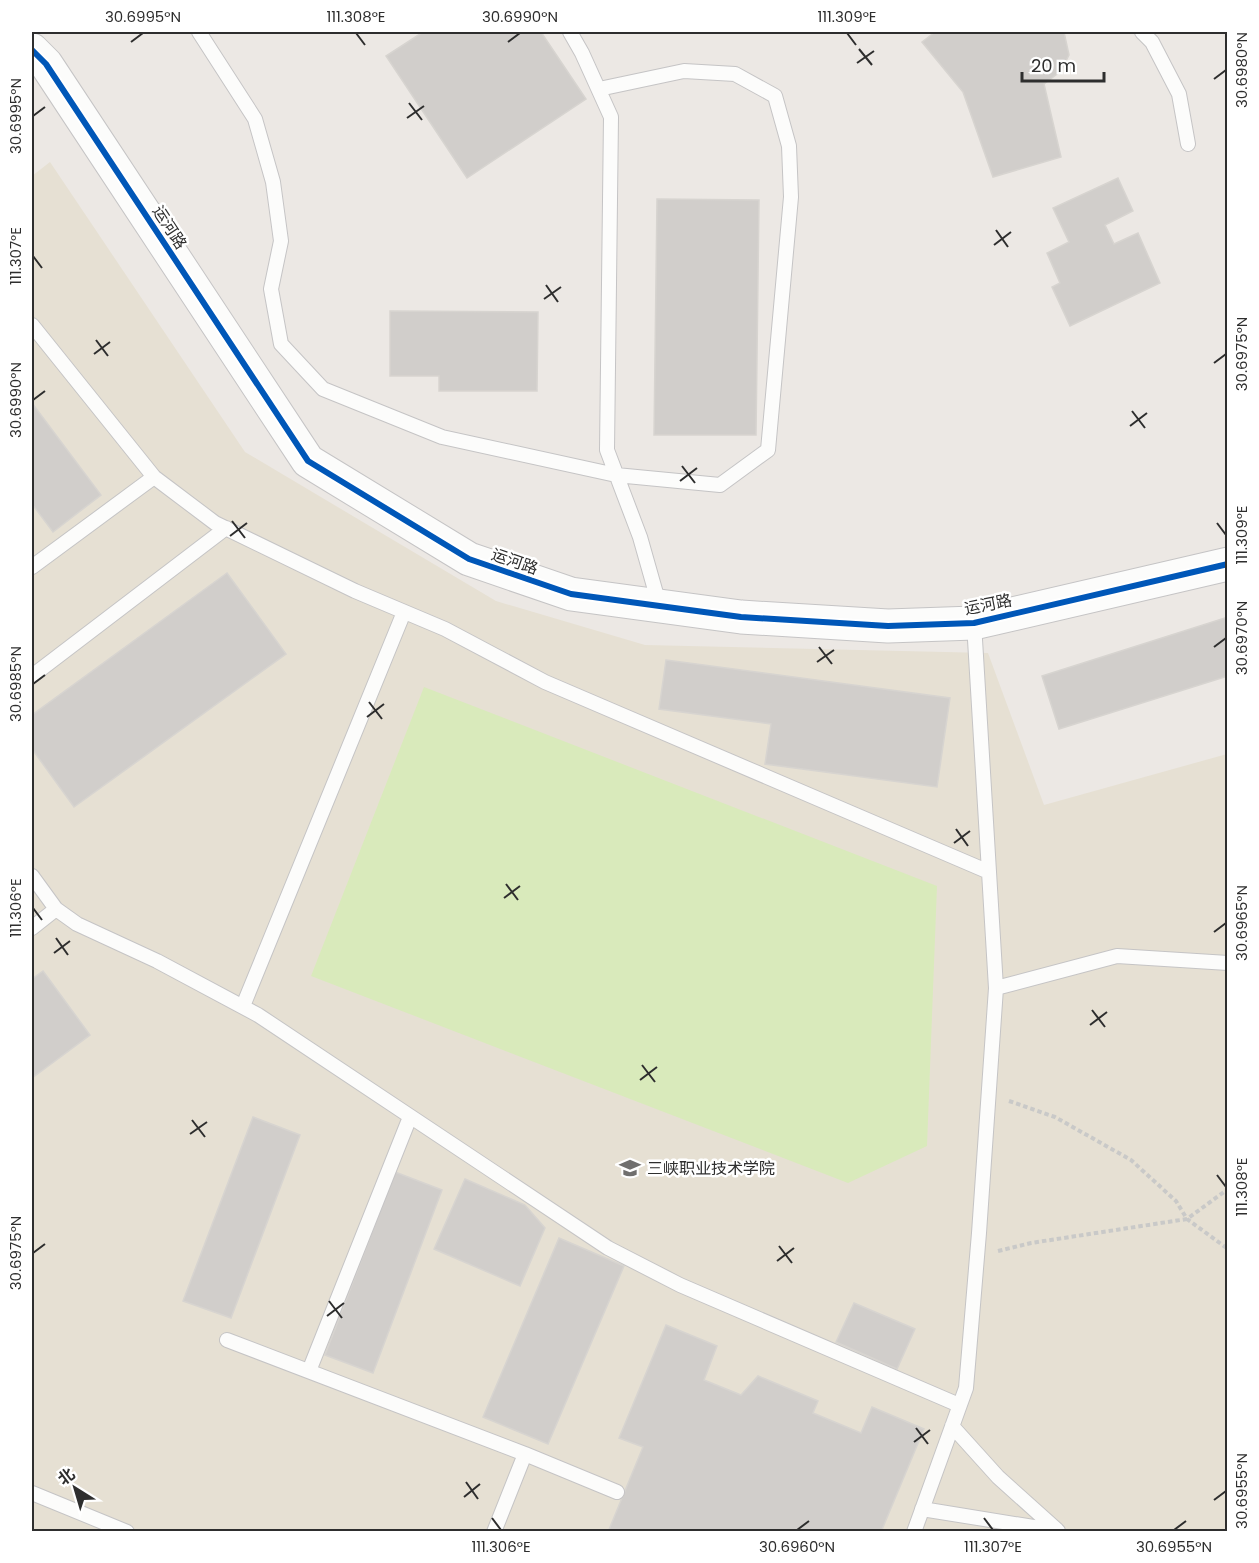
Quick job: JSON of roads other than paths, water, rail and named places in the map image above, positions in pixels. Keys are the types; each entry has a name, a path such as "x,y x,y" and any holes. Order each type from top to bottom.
{"street":[{"name":"运河路","path":"32,50 46,64 308,461 469,559 571,594 741,617 877,625 974,623 1227,564"}],"lane":[{"path":"199,32 255,119 273,182 281,241 271,289 281,344 322,389 442,437 616,475 720,485 768,450 791,197 789,146 776,96 735,74 684,71 598,89"},
{"path":"570,32 611,117 607,450 640,537 659,606"},
{"path":"1142,32 1152,42 1179,94 1188,144"},
{"path":"32,325 154,477 215,523 355,591 445,629 545,682 989,872"},
{"path":"32,567 154,477"},
{"path":"32,676 226,528"},
{"path":"243,1006 404,612"},
{"path":"914,1532 966,1388 996,988 974,623"},
{"path":"32,876 56,909 77,924 157,961 243,1006 608,1248 680,1286 959,1406"},
{"path":"32,928 56,909"},
{"path":"996,988 1117,956 1227,963"},
{"path":"309,1371 410,1117"},
{"path":"227,1340 525,1454 617,1492"},
{"path":"952,1426 998,1477 1059,1531"},
{"path":"494,1532 525,1454"},
{"path":"32,1494 128,1532"},
{"path":"922,1509 1059,1531"}],"place":[{"name":"三峡职业技术学院","path":"630,1168"}]}
